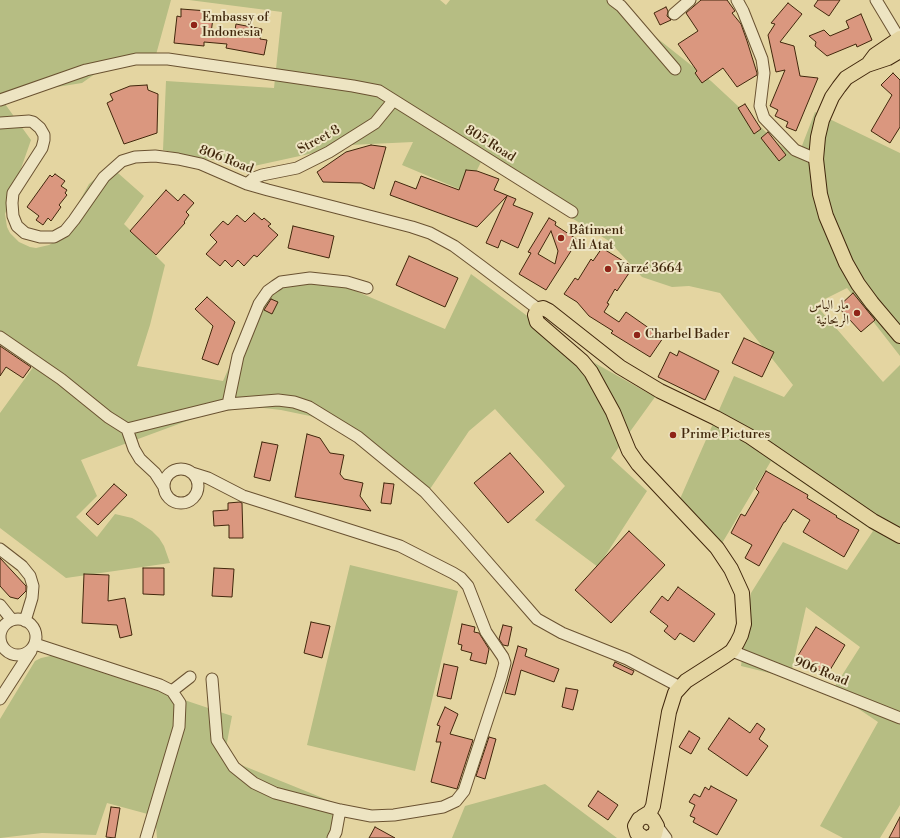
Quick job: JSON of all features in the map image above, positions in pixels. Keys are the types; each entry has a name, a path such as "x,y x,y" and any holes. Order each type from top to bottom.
{"main road":[{"path":"900,42 875,55 867,65 846,78 832,97 822,120 818,137 816,159 820,194 826,216 846,263 865,294 900,336"},
{"path":"645,833 653,806 669,712 675,693 698,672 732,651 741,635 744,624 742,593 731,569 717,548 638,464 629,451 613,412 591,372 582,361 537,322 535,315 538,309 543,308 549,311 620,367 660,391 749,436 873,521 900,536"}],"street":[{"path":"613,0 621,6 675,69"},
{"path":"674,14 690,0"},
{"path":"737,0 743,11 762,59 764,73 760,106 764,118 795,150 816,159"},
{"path":"876,0 900,42"},
{"name":"805 Road","path":"0,100 86,70 136,59 168,59 379,91 572,212"},
{"name":"Street 8","path":"247,184 254,178 262,175 298,168 329,152 375,123 393,100"},
{"name":"806 Road","path":"0,123 29,121 40,128 44,135 42,148 13,193 13,216 17,226 25,233 40,237 54,237 65,231 104,177 122,162 135,157 155,156 178,159 201,164 247,184 430,233 454,246 538,309"},
{"path":"228,404 238,356 259,304 268,291 281,282 310,278 347,282 366,288"},
{"path":"0,337 61,378 108,417 126,429 134,449 140,459 155,473 164,487 168,497 172,500 182,502 192,498 198,484 192,473"},
{"path":"126,429 228,404 278,400 294,402 309,407 358,437 425,492 537,619 562,633 627,659 680,687"},
{"path":"149,467 166,471 180,469 187,470 208,478 243,496 400,546 453,572 468,586 486,632 505,663 464,791 456,801 443,807 394,816 372,816 340,810 276,793 254,784 234,766 217,740 212,679"},
{"path":"164,487 166,477 174,470"},
{"path":"198,484 208,478"},
{"path":"0,549 22,566 30,576 33,586 32,598 25,621"},
{"path":"0,605 12,620"},
{"path":"0,699 34,646 37,639 35,629 32,625 25,621 18,619 12,620 4,626 0,636 0,642 5,650 14,655 24,654 34,646"},
{"path":"34,646 160,685 172,691 180,703 179,727 146,838"},
{"name":"906 Road","path":"732,651 900,718"},
{"path":"172,691 190,677"},
{"path":"334,838 340,810"},
{"path":"645,833 666,838"}],"green space":[{"path":"0,0 171,0 154,62 102,69 82,83 0,96"},
{"path":"189,0 440,0 446,5 450,0 609,0 711,81 781,146 798,156 815,112 900,153 900,356 847,288 815,304 883,382 900,365 900,805 880,838 843,838 820,826 878,722 832,691 860,647 806,607 790,678 741,666 751,593 783,542 847,570 873,531 771,461 718,550 676,508 734,376 784,397 793,385 720,293 689,286 672,287 642,277 609,241 481,162 466,192 402,165 413,142 350,145 254,166 206,159 163,150 166,81 274,88 282,12"},
{"path":"0,97 31,140 5,214 7,227 10,233 19,242 36,248 49,245 54,242 65,227 89,184 110,166 144,196 124,224 165,265 150,325 137,366 223,381 254,312 266,297 290,282 339,284 445,329 471,274 577,353 655,397 611,458 647,491 598,567 535,520 565,486 495,409 469,431 430,489 338,427 310,416 264,408 246,408 212,413 81,460 97,496 76,517 97,537 115,514 132,518 152,531 159,538 164,546 170,563 66,578 0,528 0,413 34,366 0,343"},
{"path":"350,565 458,591 415,771 307,745"},
{"path":"55,655 77,661 83,666 232,716 224,758 350,809 333,838 157,838 155,816 107,803 96,835 42,833 0,838 0,719 35,661"},
{"path":"545,784 617,838 452,838 465,806"}],"building":[{"path":"701,0 727,0 735,11 732,13 741,24 757,75 737,87 723,68 702,83 695,73 697,71 678,44 698,31 686,13"},
{"path":"818,0 840,0 829,16 814,6"},
{"path":"788,3 802,14 780,42 794,46 800,76 818,78 796,131 786,127 788,122 775,116 778,110 770,106 785,70 776,72 768,35 775,24 771,23"},
{"path":"666,7 668,11 667,16 671,20 660,25 654,13"},
{"path":"181,9 208,11 208,18 213,18 211,33 234,36 236,24 262,29 260,39 267,40 264,55 226,48 227,44 204,42 204,46 174,43 177,16 181,17"},
{"path":"861,14 872,40 857,47 856,44 827,56 815,46 816,42 809,36 824,30 830,36 849,28 846,21"},
{"path":"893,73 900,80 900,127 890,143 871,131 892,95 881,85"},
{"path":"147,85 148,90 158,94 157,133 124,144 107,103 113,100 110,94 130,86"},
{"path":"745,104 761,129 754,134 738,108"},
{"path":"768,132 786,155 779,161 761,138"},
{"path":"371,145 386,147 374,189 361,183 323,182 317,172 346,152"},
{"path":"466,170 477,171 499,179 494,190 516,199 513,205 533,213 518,248 501,240 498,248 486,243 507,196 477,227 390,195 395,181 416,189 421,176 459,190"},
{"path":"55,174 65,181 61,186 67,190 65,193 67,195 59,205 61,207 51,221 48,218 43,225 36,220 39,216 27,207 50,175 52,177"},
{"path":"166,190 178,201 184,194 194,203 186,212 189,215 184,222 185,223 156,255 130,231"},
{"path":"254,213 262,220 264,218 271,224 268,226 278,235 257,257 254,255 244,266 238,260 232,267 225,260 220,266 206,254 217,242 210,235 223,221 228,225 237,215 245,222"},
{"path":"549,218 556,222 555,225 578,240 546,290 519,274 531,253 528,252","holes":["551,231 558,251 555,264 538,254"]},
{"path":"293,226 334,236 329,258 288,248"},
{"path":"602,248 633,267 617,291 615,289 604,312 619,322 626,312 663,338 650,357 611,333 613,331 589,316 577,302 564,294 575,278 578,280 591,259 593,261"},
{"path":"409,256 458,278 445,307 396,285"},
{"name":"مار الياس الريحانية","path":"853,293 875,320 861,332 838,307"},
{"path":"207,297 235,322 218,365 202,359 213,326 195,309"},
{"path":"271,299 278,302 272,314 264,310"},
{"path":"744,338 774,352 762,377 732,363"},
{"path":"0,346 31,367 23,378 6,367 0,376"},
{"path":"679,351 719,371 705,400 658,377 670,352 677,356"},
{"path":"307,434 320,438 330,453 344,455 340,474 344,479 363,483 360,496 371,511 295,497"},
{"path":"262,442 278,445 270,481 254,477"},
{"path":"510,453 544,492 508,523 474,483"},
{"path":"766,471 808,495 807,498 859,530 844,557 803,532 810,520 793,509 759,566 745,558 752,545 731,533 741,514 745,516 759,492 756,489"},
{"path":"384,483 394,484 391,504 381,503"},
{"path":"114,484 127,495 98,525 86,514"},
{"path":"228,503 242,503 243,538 229,538 229,525 214,526 213,511 228,510"},
{"path":"629,531 665,565 611,623 575,590"},
{"path":"0,558 26,586 26,591 18,599 10,597 0,586"},
{"path":"143,568 164,568 164,595 143,594"},
{"path":"214,568 234,569 232,597 212,596"},
{"path":"84,574 109,575 108,601 125,598 132,635 120,638 117,625 82,623"},
{"path":"678,587 715,614 694,642 680,633 675,640 664,631 668,626 650,612 662,596 668,601"},
{"path":"311,622 330,626 322,658 304,653"},
{"path":"462,624 475,627 474,632 479,633 489,649 486,664 470,660 472,653 461,650 462,645 458,644"},
{"path":"503,625 512,627 508,646 503,645 499,639"},
{"path":"816,627 845,645 827,675 797,657"},
{"path":"518,646 527,649 525,656 559,669 554,682 521,670 515,695 505,693"},
{"path":"615,662 634,671 632,675 613,666"},
{"path":"444,664 458,667 451,699 437,696"},
{"path":"566,688 578,690 573,710 562,707"},
{"path":"445,707 458,714 450,734 473,740 457,789 431,782 441,742 436,742 440,726 437,725"},
{"path":"729,718 750,733 757,723 765,729 759,739 768,746 747,776 708,749"},
{"path":"689,731 700,738 691,754 679,747"},
{"path":"489,737 496,739 485,779 476,776"},
{"path":"711,786 737,800 717,835 693,822 695,818 690,816 695,805 689,802 694,794 700,797 705,787 709,790"},
{"path":"598,791 618,805 608,820 588,806"},
{"path":"111,807 120,808 115,838 106,837"},
{"path":"900,817 900,838 889,838"},
{"path":"375,827 395,838 369,838"}],"place":[{"name":"Embassy of Indonesia","path":"194,25"},
{"name":"Bâtiment Ali Atat","path":"561,238"},
{"name":"Yarzé 3664","path":"608,269"},
{"name":"مار الياس الريحانية","path":"857,313"},
{"name":"Charbel Bader","path":"637,335"},
{"name":"Prime Pictures","path":"673,435"}]}
